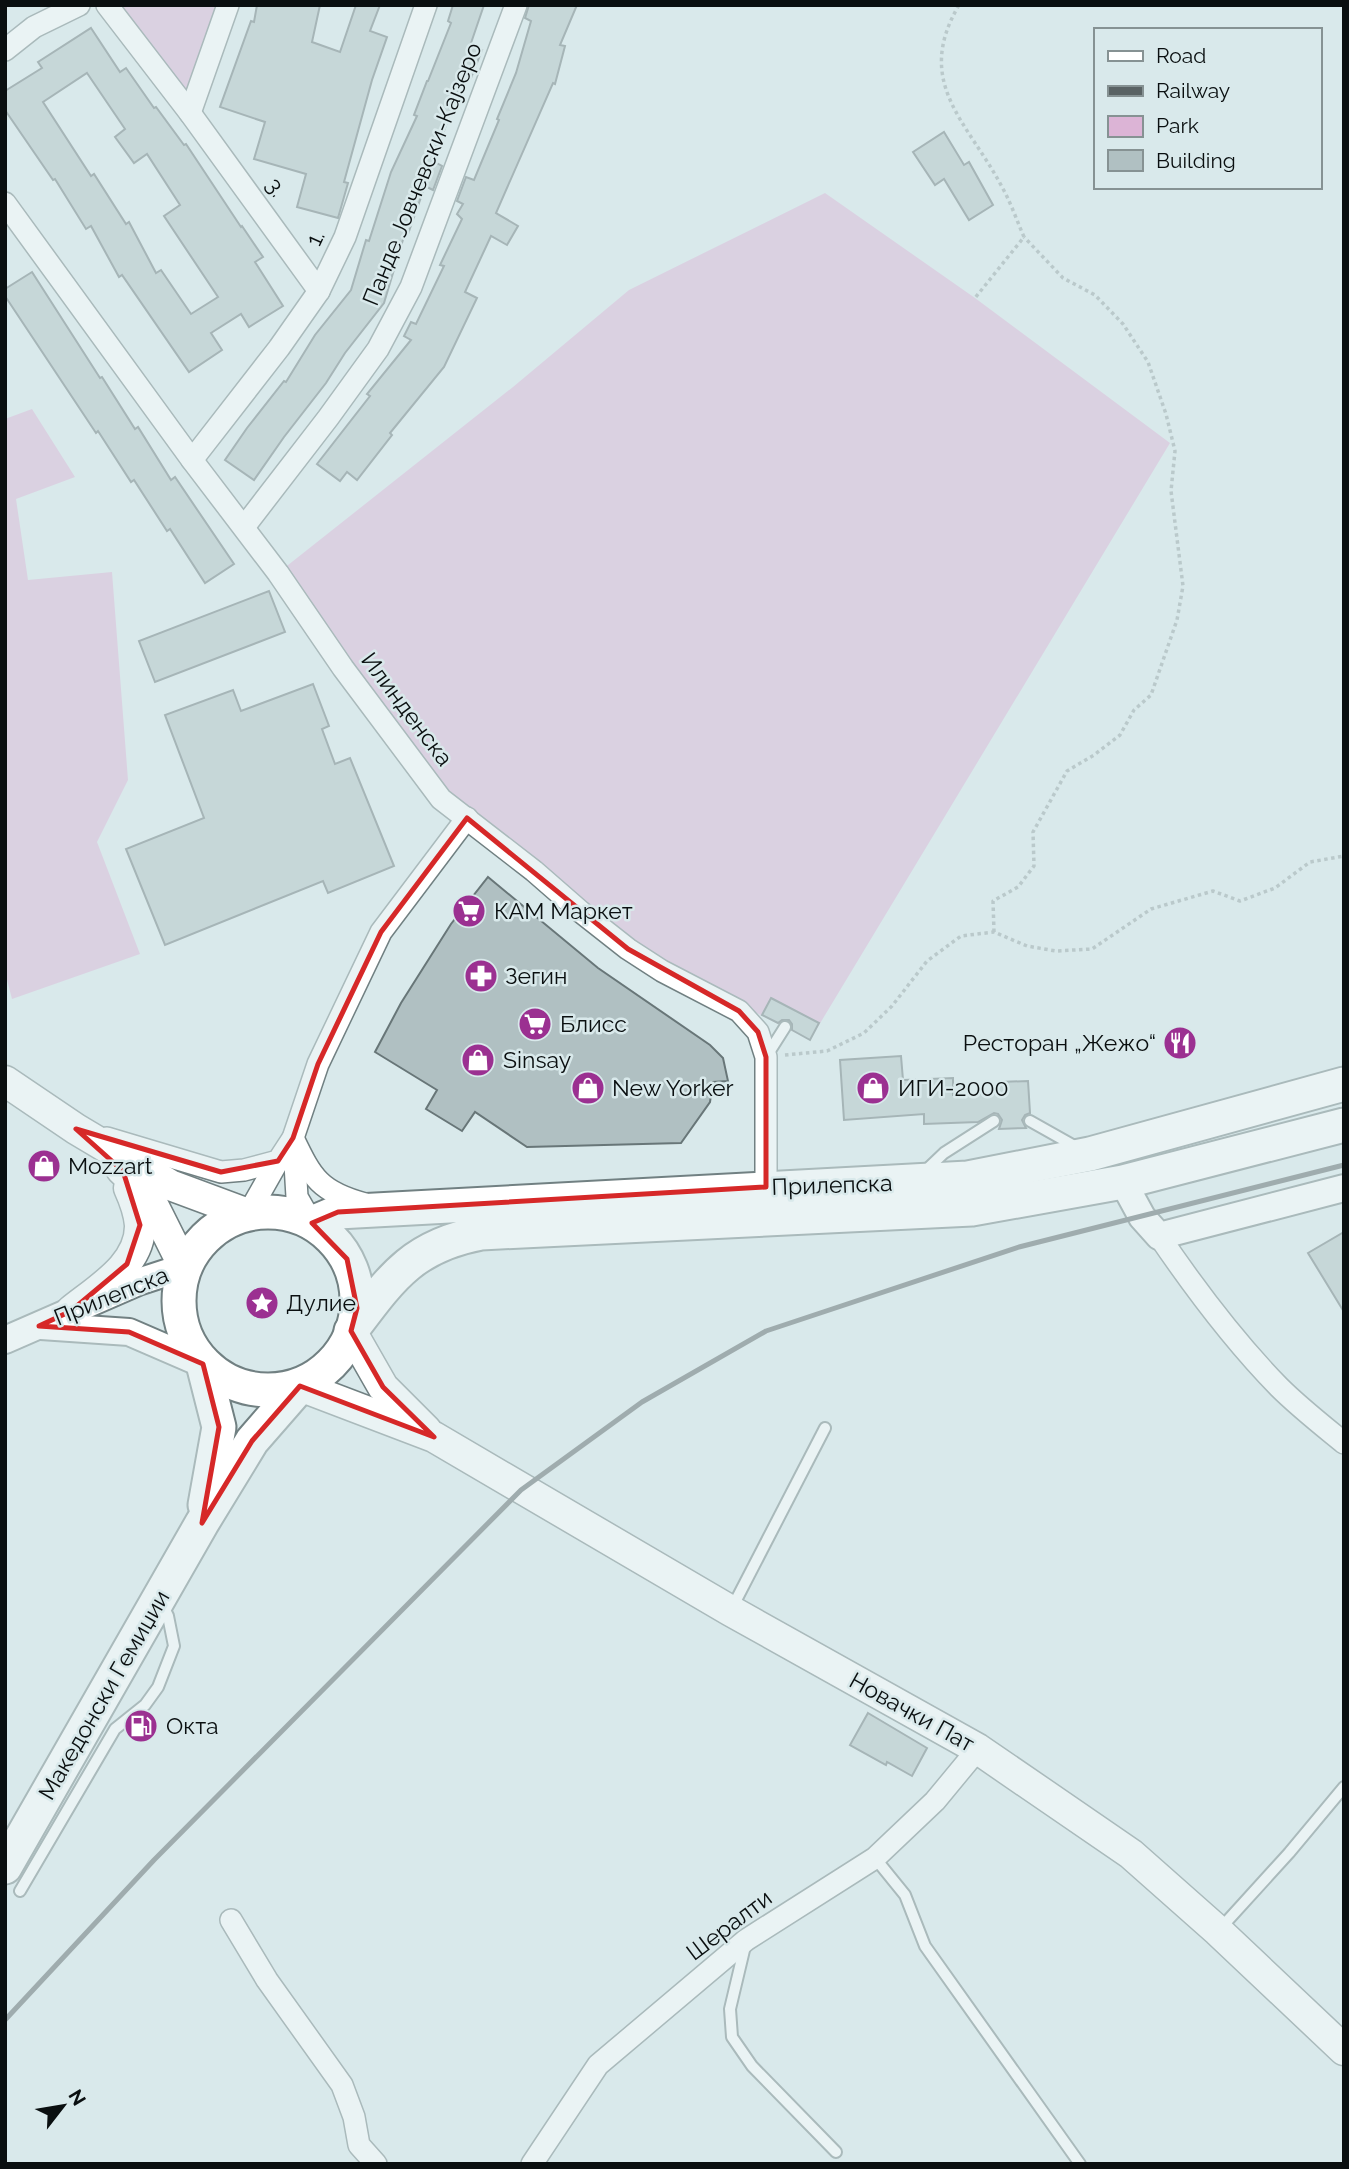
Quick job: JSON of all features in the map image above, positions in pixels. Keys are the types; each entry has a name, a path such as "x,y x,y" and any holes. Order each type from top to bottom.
{"main road":[{"path":"6,1081 76,1129 170,1185 248,1214"},
{"name":"Прилепска","path":"312,1223 338,1212 968,1178 1090,1154 1344,1084"},
{"name":"Прилепска","path":"351,1331 389,1281 413,1259 457,1238 481,1233 972,1209 1123,1182 1344,1125"},
{"path":"76,1129 148,1195 184,1267"},
{"path":"71,1311 127,1264 136,1244 140,1225 123,1171"},
{"path":"269,1211 292,1214 312,1223 332,1238 347,1259 355,1283 357,1308 351,1331 340,1355 322,1373 300,1386 274,1391 248,1389 224,1380 203,1364 188,1343 179,1318 178,1292 184,1267 199,1243 221,1224 248,1214 269,1211"},
{"path":"371,1366 375,1329 389,1281"},
{"path":"351,1331 383,1387 434,1437"},
{"path":"202,1523 219,1427 203,1364"},
{"path":"300,1386 434,1437"},
{"name":"Македонски Гемиџии","path":"13,1879 90,1746 159,1598 202,1523 252,1441 300,1386"},
{"path":"264,1428 293,1411 341,1403"},
{"name":"Новачки Пат","path":"434,1437 731,1611 978,1749 1131,1854 1218,1931 1344,2050"}],"street":[{"path":"5,50 34,27 79,5"},
{"name":"3.","path":"107,5 190,113 319,292"},
{"path":"190,113 228,5"},
{"name":"1.","path":"192,460 319,292 345,237 426,5"},
{"name":"Панде Јовчевски-Кајзеро","path":"244,527 378,349 411,287 516,5"},
{"name":"Илинденска","path":"5,204 441,799 628,949 662,971 739,1012 758,1032 766,1057 766,1187"},
{"path":"248,1214 293,1138 318,1064 381,932 467,818"},
{"path":"76,1129 221,1172 244,1170 278,1161"},
{"path":"293,1138 317,1182 345,1199 385,1210"},
{"path":"293,1138 297,1197 312,1223"},
{"path":"1123,1182 1142,1217 1241,1347 1281,1389 1344,1443"},
{"path":"1159,1236 1344,1188"},
{"name":"Прилепска","path":"5,1340 138,1282 184,1267"},
{"name":"Прилепска","path":"39,1326 129,1332 203,1364"},
{"name":"Шералти","path":"532,2164 598,2065 746,1940 875,1858 934,1801 978,1749"},
{"path":"232,1920 267,1980 342,2085 354,2117 359,2145 376,2164"}],"lane":[{"path":"766,1057 785,1027"},
{"path":"914,1182 944,1153 995,1121"},
{"path":"1030,1121 1090,1154"},
{"path":"731,1611 825,1428"},
{"path":"90,1746 145,1705 158,1687 174,1646 168,1616 159,1598"},
{"path":"1218,1931 1344,1787"},
{"path":"875,1858 905,1895 925,1946 1080,2164"},
{"path":"746,1940 730,2009 732,2037 751,2066 836,2152"}],"path":[{"path":"959,5 945,35 940,54 941,75 950,102 1003,187 1024,237 1063,278 1095,295 1123,324 1148,362 1166,414 1175,451 1171,491 1183,586 1177,620 1151,695 1134,710 1120,735 1067,771 1033,832 1034,866 1018,887 993,901 994,932"},
{"path":"975,298 1024,237"},
{"path":"766,1057 827,1051 864,1033 892,1006 927,961 961,936 994,932 1027,946 1056,951 1092,949 1151,909 1213,891 1240,901 1275,888 1310,862 1344,856"}],"highlighted area":[{"path":"467,818 628,949 739,1011 758,1032 766,1057 766,1187 338,1212 312,1223 347,1259 357,1308 351,1331 383,1387 434,1437 300,1386 252,1441 202,1523 219,1427 203,1364 129,1332 39,1326 71,1311 127,1264 140,1225 123,1171 76,1129 221,1172 278,1161 293,1138 318,1064 381,932"}],"green space":[{"path":"107,5 228,5 190,113"},
{"path":"825,193 975,298 1170,443 810,1040 743,1006 662,971 441,799 278,573 513,387 629,290"},
{"path":"32,409 75,477 16,499 28,580 112,572 128,780 97,842 140,954 12,999 5,972 5,419"}],"building":[{"path":"257,5 320,5 312,42 340,52 356,5 380,5 370,31 387,37 372,80 344,182 348,183 338,218 297,207 306,174 254,159 265,122 220,107 251,21 254,22"},
{"path":"453,5 484,5 470,46 482,50 471,78 464,76 433,161 442,166 433,190 425,186 408,234 405,233 384,303 254,480 225,460 247,428 284,381 286,382 315,335 351,290 391,172 417,116 414,115 451,23 448,21"},
{"path":"529,5 577,5 560,45 565,46 555,84 553,83 496,213 518,226 507,245 491,236 465,292 477,298 444,367 390,433 392,435 357,480 347,472 340,481 317,464 370,396 367,394 411,340 404,336 411,322 416,324 444,266 440,265 462,219 457,214 463,204 457,201 466,177 474,180 516,73 531,21 525,18"},
{"path":"91,28 120,72 126,68 154,108 156,107 184,145 186,144 263,257 255,262 283,306 249,327 241,314 211,333 222,350 189,372 122,275 119,277 91,226 86,229 55,179 53,180 5,110 5,91 42,68 38,62","holes":["87,73 125,129 115,137 134,163 147,154 180,205 164,216 218,297 191,314 161,270 156,273 129,222 126,224 94,174 91,176 43,102"]},
{"path":"944,132 964,165 969,162 993,205 969,220 944,179 935,185 913,152"},
{"path":"32,272 135,429 138,427 171,480 175,477 234,564 205,583 170,529 167,531 134,480 131,482 98,431 96,433 5,296 5,289"},
{"path":"269,591 285,632 155,682 139,641"},
{"path":"313,684 329,726 322,729 335,764 350,758 394,866 328,893 323,881 165,945 126,849 204,818 165,715 233,690 241,711"},
{"name":"Блисс","path":"488,877 598,968 710,1045 723,1058 728,1081 713,1082 710,1102 681,1143 527,1147 475,1112 462,1131 426,1109 437,1090 375,1052 401,1003 451,924"},
{"path":"771,998 819,1023 810,1040 792,1030 789,1020 778,1023 762,1015"},
{"path":"901,1056 903,1080 953,1078 953,1095 999,1093 999,1082 1028,1081 1030,1113 1022,1120 1026,1128 999,1129 1002,1120 994,1113 978,1122 924,1124 924,1114 844,1120 840,1060"},
{"path":"1344,1232 1344,1312 1308,1253"},
{"path":"868,1713 927,1748 912,1776 850,1745"}],"railway":[{"path":"5,2020 154,1860 521,1490 642,1402 766,1331 1019,1247 1344,1165"}],"place":[{"name":"КАМ Маркет","path":"469,911"},
{"name":"Зегин","path":"481,976"},
{"name":"Блисс","path":"535,1024"},
{"name":"Ресторан „Жежо“","path":"1180,1043"},
{"name":"Sinsay","path":"478,1060"},
{"name":"New Yorker","path":"588,1088"},
{"name":"ИГИ-2000","path":"873,1088"},
{"name":"Mozzart","path":"44,1166"},
{"name":"Дулие","path":"262,1303"},
{"name":"Окта","path":"141,1726"}]}
